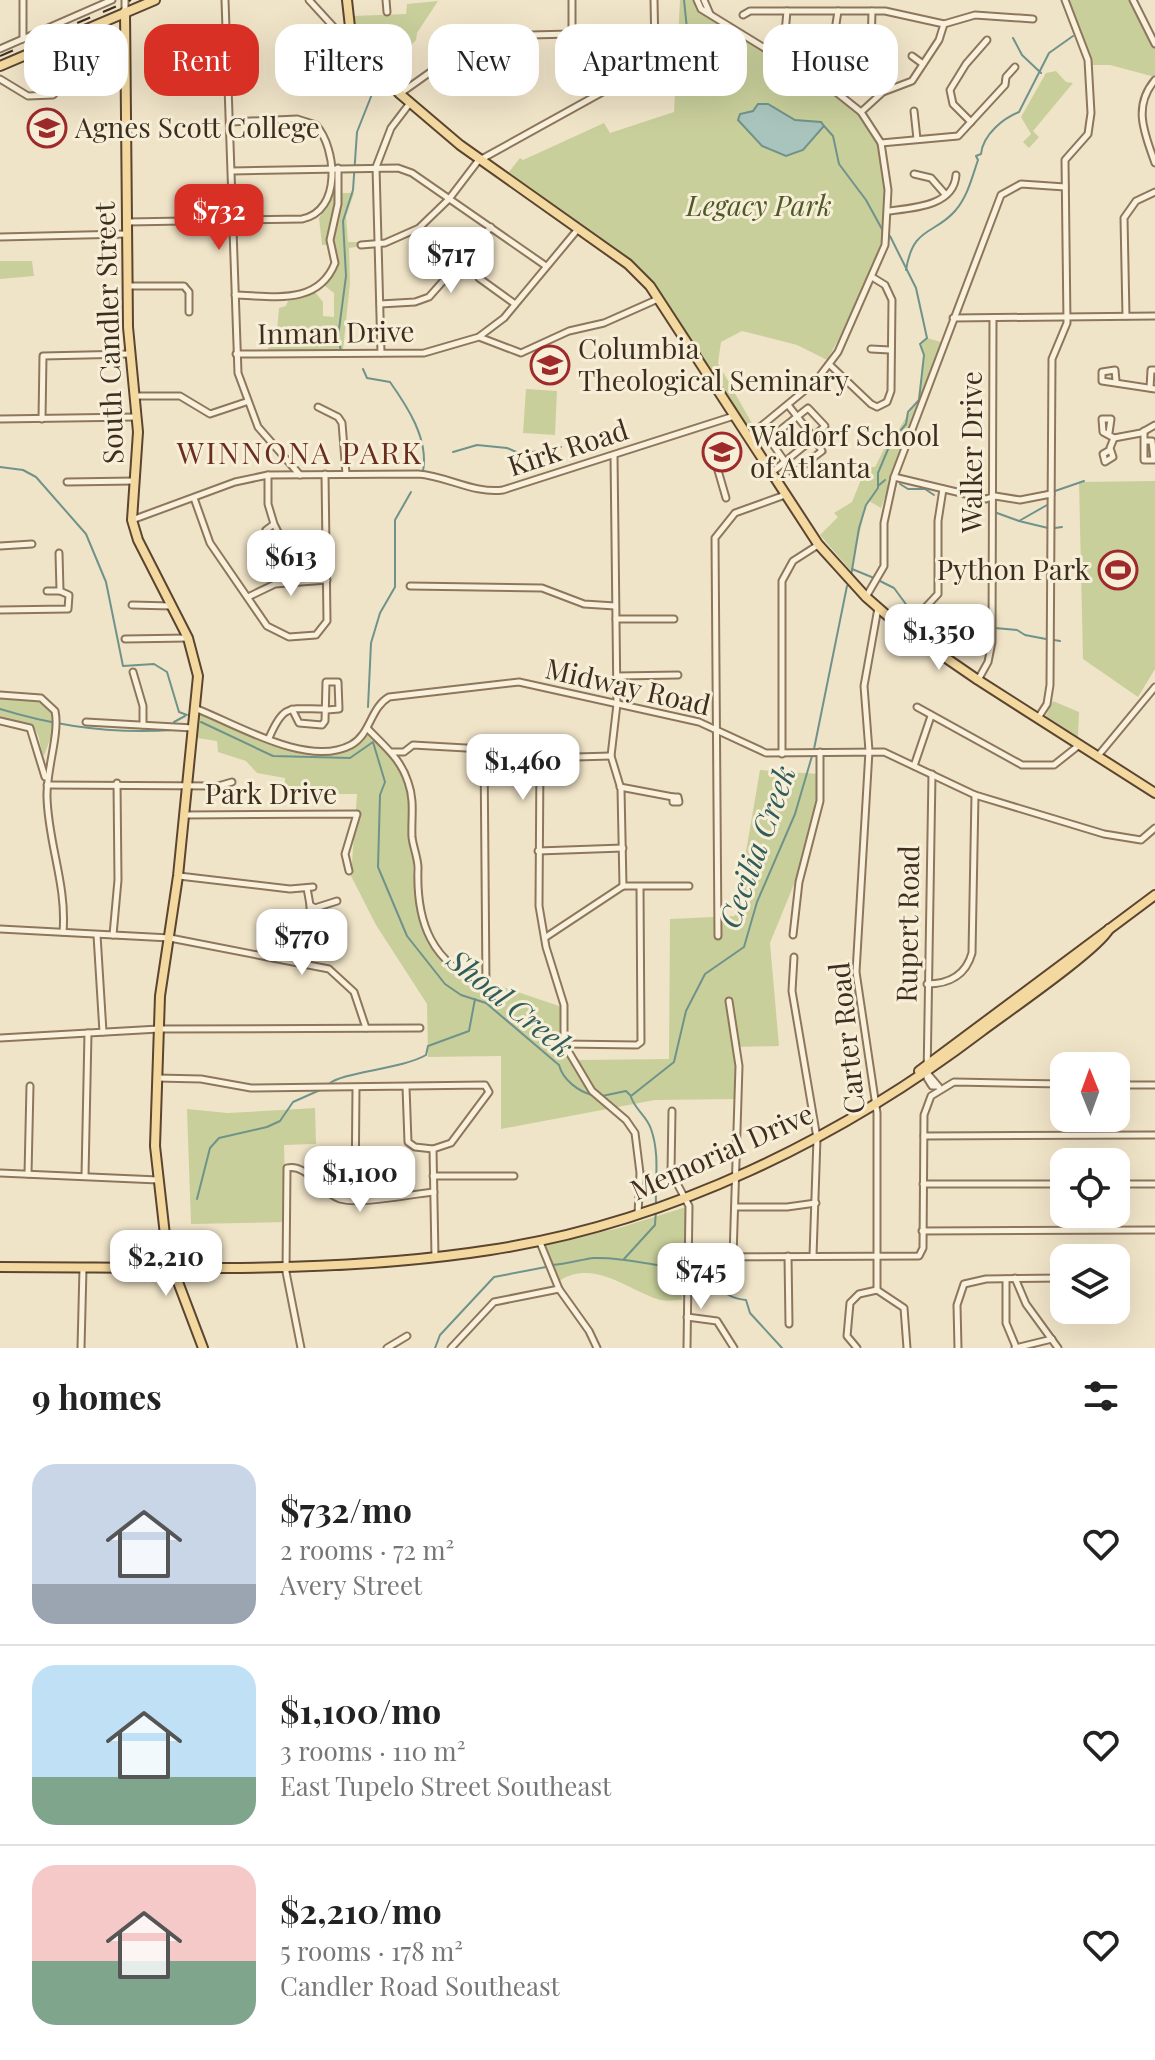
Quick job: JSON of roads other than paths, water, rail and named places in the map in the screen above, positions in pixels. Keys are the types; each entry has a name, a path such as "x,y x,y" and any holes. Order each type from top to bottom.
{"main road":[{"path":"90,24 124,4 155,0"},
{"path":"347,0 348,24"},
{"name":"South Candler Street","path":"124,4 129,354 136,417 132,520 138,540 188,638 197,663 185,815 160,996 155,1127 158,1180 172,1268 203,1348"},
{"path":"3,65 24,56"},
{"path":"402,96 481,159 639,273 818,544 866,597 898,625 978,680 1155,793"},
{"name":"Memorial Drive","path":"0,1267 172,1268 435,1257 539,1240 638,1215 736,1177 817,1138 876,1103 927,1070 1155,895"}],"street":[{"path":"23,0 23,39"},
{"path":"0,49 112,0"},
{"path":"225,0 236,354 246,402 258,427 300,475"},
{"path":"309,0 331,24"},
{"path":"386,0 387,12"},
{"path":"412,85 481,36 572,34 572,0"},
{"path":"361,245 377,243 419,228 449,199 481,159 646,68 655,49 654,0"},
{"path":"697,0 701,9 763,46"},
{"path":"704,0 710,15"},
{"path":"1037,719 1047,704 1050,685 1052,359 1065,333 1067,317 1065,160 1088,134 1091,113 1088,60 1065,0"},
{"path":"1133,0 1155,44"},
{"path":"743,15 750,11 896,12 944,24 975,15 1033,19"},
{"path":"786,24 787,11"},
{"path":"836,24 838,11"},
{"path":"872,11 872,24"},
{"path":"861,112 883,92 909,84 944,24"},
{"path":"971,122 953,104 950,90 966,64 987,40"},
{"path":"912,56 923,64"},
{"path":"881,143 958,136 1005,85 1006,77 1015,67"},
{"path":"0,79 24,94"},
{"path":"1155,80 1146,90 1142,111 1155,163"},
{"path":"748,437 830,365 872,277 888,233 889,211 881,143 861,112 841,96"},
{"path":"381,353 376,167 391,128 410,103"},
{"path":"914,111 917,139"},
{"path":"127,222 311,217 329,199 330,169 323,133 306,120 231,122"},
{"path":"232,171 376,167 412,173 546,266"},
{"path":"235,295 301,296 326,281 335,263 330,233 338,204 338,168"},
{"path":"914,174 931,178 945,194"},
{"path":"889,211 931,204 953,188 956,175"},
{"path":"866,597 884,566 884,523 894,477 1004,190 1021,184 1065,187"},
{"path":"1126,316 1124,218 1136,201 1155,192"},
{"path":"380,304 415,302 429,297 491,227"},
{"path":"479,337 492,329 515,304 579,228"},
{"path":"0,237 127,234"},
{"path":"830,365 877,407 889,397 892,300 885,285 872,277"},
{"path":"479,278 515,304"},
{"path":"128,286 184,286 189,292 189,312"},
{"path":"479,337 509,351 521,353 569,331 604,323 659,299"},
{"path":"953,318 1155,316"},
{"name":"Walker Drive","path":"978,680 992,650 993,318"},
{"name":"Inman Drive","path":"236,354 424,353 479,337"},
{"path":"871,349 890,350"},
{"path":"42,419 43,356 129,354"},
{"path":"1116,381 1153,389 1151,370 1155,370"},
{"path":"134,396 180,396 210,414 246,402"},
{"path":"771,473 783,463 814,437 824,424 810,408 798,416 769,439 783,463 793,473 822,451 814,437 798,416 788,405"},
{"path":"318,407 338,417 342,423 346,474"},
{"name":"Kirk Road","path":"132,520 268,475 434,475 493,491 734,416"},
{"path":"0,419 136,417"},
{"path":"1110,450 1112,435 1144,431 1155,425"},
{"path":"1144,431 1144,441"},
{"path":"614,455 617,704 611,756 620,787 623,886"},
{"path":"283,475 288,462"},
{"path":"717,467 726,498"},
{"path":"194,498 210,543 267,626 278,634 316,635 327,621 325,474"},
{"path":"268,475 268,504 274,524"},
{"path":"894,477 992,498 1020,500 1051,494"},
{"path":"67,482 135,481"},
{"path":"898,625 912,613 923,610 938,594 938,521 943,489"},
{"path":"718,936 715,538 735,513 785,495"},
{"path":"0,546 32,544"},
{"path":"782,754 782,581 793,561 818,544"},
{"path":"59,553 60,591"},
{"path":"248,597 267,586 327,580"},
{"path":"410,586 542,588 584,604 615,606"},
{"path":"0,610 68,609 69,595 47,591"},
{"path":"132,605 172,606"},
{"name":"Carter Road","path":"877,1290 876,1103 856,972 869,751 864,686 878,608"},
{"path":"616,619 674,619"},
{"path":"125,639 188,638"},
{"path":"133,672 143,706 143,725"},
{"path":"617,676 678,675"},
{"path":"269,738 279,715 292,709 325,709 337,710 338,682 326,682 325,709 324,723 309,726 296,722 292,709"},
{"name":"Midway Road","path":"86,722 174,727 195,718 269,738 306,753 351,745 368,729 377,707 389,697 519,682 715,728 766,753 869,751 890,754 975,795 1120,837 1144,840 1155,828"},
{"path":"1097,758 1155,687"},
{"path":"0,695 37,697 53,707 57,720 47,785"},
{"path":"917,707 1022,765 1054,765 1078,746"},
{"path":"914,766 931,716"},
{"path":"0,721 30,728 47,785 64,893 63,932"},
{"path":"368,729 392,752 407,778 412,798 412,836 418,867 416,897 422,920 441,955 463,974 486,984 484,751"},
{"path":"392,752 404,752 413,745 460,745 484,751 521,751"},
{"path":"793,935 799,882 820,801 820,752"},
{"path":"611,756 540,758 539,906 564,1005 564,1044 596,1096 626,1120 635,1133 640,1173 638,1215"},
{"name":"Rupert Road","path":"927,1070 932,774"},
{"path":"47,785 232,782"},
{"path":"113,935 118,880 117,783"},
{"path":"620,787 673,797"},
{"path":"927,984 945,982 961,974 972,953 975,795"},
{"name":"Park Drive","path":"185,815 357,814 345,854 349,871"},
{"path":"538,851 623,848"},
{"path":"178,876 310,887 312,906 337,901"},
{"path":"546,937 623,886 689,886"},
{"path":"564,1044 641,1042 640,887"},
{"path":"0,929 170,938 335,971 354,992 366,1028"},
{"path":"97,935 103,1032"},
{"path":"794,957 792,991 817,1138 813,1256"},
{"path":"729,1001 739,1066 733,1257"},
{"path":"0,1038 159,1029 420,1028"},
{"path":"85,1176 88,1033"},
{"path":"927,1070 932,1086 938,1087 960,1082 1050,1084"},
{"path":"157,1078 201,1079 251,1088 485,1085 488,1097 451,1143 433,1149 415,1147 408,1142 406,1087"},
{"path":"1130,1085 1155,1085"},
{"path":"28,1174 30,1086"},
{"path":"687,1257 921,1255 926,1104 938,1087"},
{"path":"355,1200 356,1088"},
{"path":"672,1111 671,1172 689,1206 687,1348"},
{"path":"924,1136 1155,1135"},
{"path":"433,1149 435,1257"},
{"path":"301,1348 287,1265 285,1170 296,1167 335,1197 355,1200 434,1192"},
{"path":"0,1173 158,1180"},
{"path":"433,1176 514,1176"},
{"path":"923,1184 1050,1184"},
{"path":"1130,1184 1155,1184"},
{"path":"735,1207 787,1207 816,1203"},
{"path":"922,1231 1155,1230"},
{"path":"539,1240 559,1289 589,1331 597,1348"},
{"path":"788,1256 789,1324"},
{"path":"81,1348 83,1267"},
{"path":"1015,1278 1026,1304 1058,1348"},
{"path":"958,1348 957,1305 964,1284 977,1280 1050,1278"},
{"path":"1006,1279 1006,1323 1015,1348 1052,1339"},
{"path":"451,1348 494,1302 559,1289"},
{"path":"857,1348 847,1336 850,1303 859,1294 877,1290 904,1308 907,1348"},
{"path":"687,1317 717,1321 734,1348"},
{"path":"387,1348 407,1336"}],"water":[{"path":"758,104 768,104 795,120 821,122 824,126 803,150 786,156 762,146 738,120 740,114 753,111"}],"waterway":[{"path":"684,0 686,24"},
{"path":"906,270 909,256 919,238 947,219 963,199 978,160 976,156 981,154 990,134 1007,118 1019,112 1049,53 1073,36"},
{"path":"1013,38 1022,55 1041,73"},
{"name":"Shoal Creek","path":"341,351 338,337 346,276 343,221 353,190 357,132 371,96"},
{"name":"Cecilia Creek","path":"824,126 833,136 839,164 866,200 883,231"},
{"name":"Cecilia Creek","path":"851,576 859,528 866,505 878,488 878,473 891,442 906,424 908,412 919,400 924,355 920,344 927,338 916,288 890,236"},
{"name":"Shoal Creek","path":"363,369 367,378 390,382 409,412 423,447 423,471"},
{"path":"453,452 477,445 507,448 521,454 561,447"},
{"path":"0,467 23,470 36,477 86,534 106,582 123,666 154,664 167,672 179,712 187,715"},
{"name":"Cecilia Creek","path":"878,486 885,480"},
{"path":"1055,491 1084,481"},
{"path":"900,484 908,489 925,489 934,495"},
{"name":"Shoal Creek","path":"368,707 371,643 380,613 395,587 395,520 411,492"},
{"path":"997,513 1019,521 1047,505"},
{"path":"1019,521 1048,528"},
{"path":"1055,528 1062,527"},
{"path":"852,569 874,578"},
{"path":"880,581 894,588 911,611"},
{"name":"Cecilia Creek","path":"814,749 847,586"},
{"path":"916,618 989,628"},
{"path":"995,628 1017,630 1025,635 1046,639"},
{"path":"1054,640 1060,641"},
{"path":"0,709 64,724 130,731 173,730 174,722 185,716"},
{"name":"Shoal Creek","path":"201,722 273,756 350,758 373,742 385,782 380,795 378,867 407,936 445,984 461,995 486,1003 559,1065 572,1084 592,1095"},
{"name":"Cecilia Creek","path":"631,1096 674,1062 686,1011 705,974 744,947 757,902 795,814 812,756"},
{"path":"329,1084 346,1076 415,1060 426,1055 428,1046 469,1031 475,999"},
{"path":"197,1199 210,1148 219,1138 280,1121 293,1102 320,1090"},
{"name":"Shoal Creek","path":"602,1096 626,1091 631,1096"},
{"name":"Shoal Creek","path":"631,1097 649,1124 654,1138 656,1206"},
{"name":"Shoal Creek","path":"624,1259 655,1225 656,1210"},
{"name":"Shoal Creek","path":"552,1265 605,1258 666,1267 704,1277 732,1297 746,1300 750,1313 782,1348"},
{"path":"435,1348 440,1335 494,1277 546,1267"}],"railway":[{"path":"0,56 131,0"}],"place":[{"name":"Agnes Scott College","path":"47,128"},
{"name":"Columbia Theological Seminary","path":"550,365"},
{"name":"Waldorf School of Atlanta","path":"722,452"},
{"name":"Python Park","path":"1118,570"}],"district":[{"name":"WINNONA PARK","path":"300,454"}],"park label":[{"name":"Legacy Park","path":"759,206"}]}
